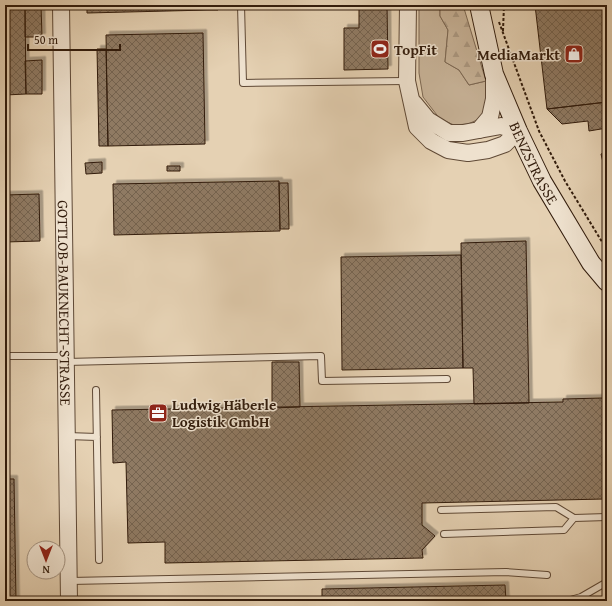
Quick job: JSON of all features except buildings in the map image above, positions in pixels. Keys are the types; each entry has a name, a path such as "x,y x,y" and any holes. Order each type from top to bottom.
{"main road":[{"name":"BENZSTRASSE","path":"479,5 496,28 504,70 548,174 607,274"},
{"name":"BENZSTRASSE","path":"496,28 494,74 518,131 542,181 591,262 607,282"}],"street":[{"name":"GOTTLOB-BAUKNECHT-STRASSE","path":"61,5 69,601"},
{"path":"408,5 407,80 411,99 417,126 430,141 448,150 468,153 488,150 505,144 518,131 501,126 464,133 449,133 428,120 411,99"},
{"path":"479,130 490,117 494,99 494,74"}],"lane":[{"path":"241,5 243,82 407,80"},
{"path":"5,356 66,359 321,356 322,382 447,379"},
{"path":"96,390 99,560"},
{"path":"67,436 97,437"},
{"path":"441,510 556,507 574,518 607,517"},
{"path":"444,534 564,530 574,518"},
{"path":"69,581 498,572 547,575"},
{"path":"567,601 581,597 607,582"}],"path":[{"path":"504,5 496,28 538,131 565,181 607,250"}],"green space":[{"path":"419,5 440,5 440,16 448,30 445,62 459,70 469,85 486,81 489,99 485,112 477,120 468,124 454,125 440,119 423,97 419,73"},
{"path":"440,5 463,5 486,81 469,85 459,70 445,62 448,30 440,16"}],"place":[{"name":"TopFit","path":"380,49"},
{"name":"MediaMarkt","path":"574,54"},
{"name":"Ludwig Häberle Logistik GmbH","path":"158,413"}]}
